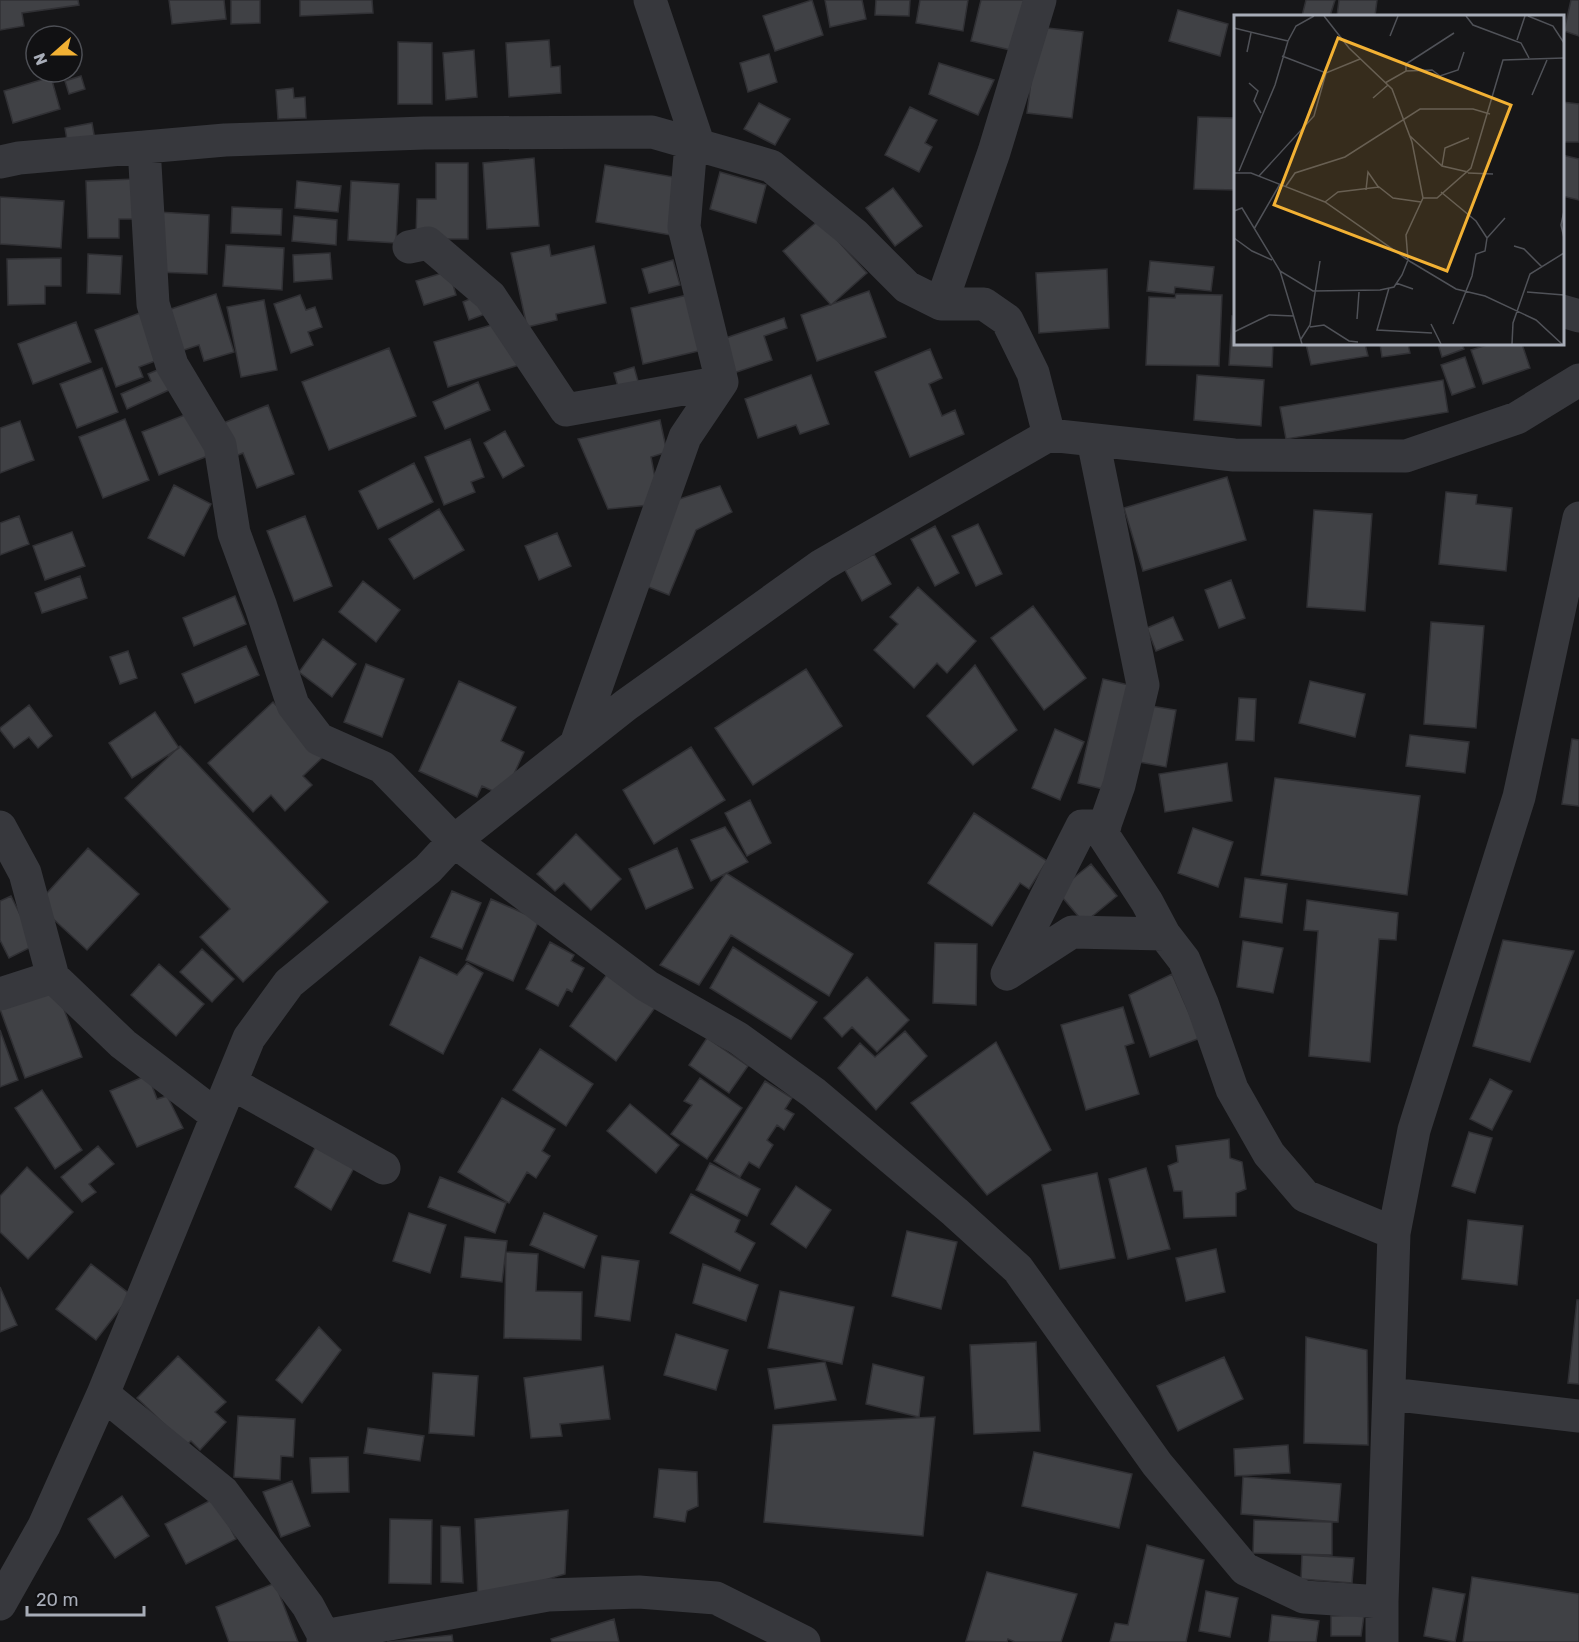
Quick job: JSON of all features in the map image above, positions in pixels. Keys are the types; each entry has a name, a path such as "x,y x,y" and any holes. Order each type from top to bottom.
{"street":[{"path":"576,744 685,436 722,382 684,227 695,145 650,0"},
{"path":"941,304 994,152 1040,0"},
{"path":"0,162 19,158 225,140 516,132 652,132 771,166 854,234 907,287 941,304 984,304 1007,320 1033,374 1049,435"},
{"path":"144,147 153,304 172,365 220,445 234,533 294,705 319,739 382,767 454,841 647,986 738,1038 814,1093 955,1212 1018,1269 1157,1464 1245,1569 1304,1597 1382,1602"},
{"path":"409,247 428,243 490,296 566,410 722,382"},
{"path":"1564,310 1579,316"},
{"path":"0,1604 44,1526 103,1394 249,1038 289,983 428,869 454,841 626,705 822,565 1049,435 1234,455 1407,456 1517,418 1579,380"},
{"path":"1093,440 1143,685 1119,785 1102,833 1147,902 1164,934 1184,960 1202,1003 1232,1089 1269,1154 1305,1196 1394,1233"},
{"path":"1382,1642 1394,1233 1414,1130 1519,796 1579,518"},
{"path":"1105,826 1082,826 1007,974 1072,932 1164,934"},
{"path":"0,828 25,873 53,977 123,1044 217,1116"},
{"path":"0,994 53,977"},
{"path":"231,1083 384,1168"},
{"path":"103,1394 223,1492 308,1606 323,1639 548,1595 639,1592 716,1598 804,1642"},
{"path":"1390,1394 1579,1416"}],"building":[{"path":"0,0 78,0 79,5 22,13 24,26 0,30"},
{"path":"169,0 224,0 226,19 172,24"},
{"path":"231,0 260,0 260,23 231,24"},
{"path":"300,0 372,0 373,13 300,16"},
{"path":"812,0 823,35 775,51 763,16"},
{"path":"825,0 862,0 866,19 830,27"},
{"path":"876,0 910,0 909,16 875,15"},
{"path":"920,0 968,0 963,31 916,23"},
{"path":"981,0 1028,0 1015,51 971,41"},
{"path":"1306,0 1335,0 1330,15 1302,15"},
{"path":"1339,0 1377,0 1375,15 1337,15"},
{"path":"1571,0 1579,0 1579,36 1564,31"},
{"path":"1178,10 1228,24 1220,56 1169,41"},
{"path":"1038,27 1083,32 1072,118 1027,113"},
{"path":"549,40 551,67 560,66 561,93 509,97 506,43"},
{"path":"398,42 432,43 432,104 398,104"},
{"path":"474,50 477,97 446,100 443,53"},
{"path":"769,54 777,82 748,92 740,63"},
{"path":"939,63 994,80 978,115 929,94"},
{"path":"28,84 53,84 60,109 13,123 4,91"},
{"path":"66,84 83,84 85,89 69,94"},
{"path":"293,88 294,98 305,97 306,118 278,119 276,90"},
{"path":"1564,102 1579,104 1579,142 1564,142"},
{"path":"759,103 790,119 775,145 744,129"},
{"path":"910,107 937,120 925,143 932,147 919,172 885,155"},
{"path":"1198,117 1234,118 1234,190 1194,189"},
{"path":"92,123 95,140 68,146 65,128"},
{"path":"1564,155 1579,159 1579,200 1564,196"},
{"path":"534,158 539,226 487,229 483,163"},
{"path":"436,163 468,163 468,239 416,239 417,199 436,199"},
{"path":"605,165 685,179 676,236 596,222"},
{"path":"720,172 766,185 756,223 710,209"},
{"path":"135,179 135,219 119,219 119,238 88,238 86,181"},
{"path":"297,181 341,186 338,212 295,208"},
{"path":"351,181 399,184 396,243 348,240"},
{"path":"893,188 922,226 895,246 866,208"},
{"path":"0,197 64,201 61,248 0,244"},
{"path":"232,207 282,209 281,235 231,233"},
{"path":"158,212 209,215 207,274 156,272"},
{"path":"294,216 337,220 336,245 292,241"},
{"path":"819,220 867,273 831,305 783,251"},
{"path":"226,245 284,248 282,290 223,286"},
{"path":"549,245 551,256 594,246 606,303 556,314 557,320 527,327 511,253"},
{"path":"330,253 332,279 294,282 293,255"},
{"path":"88,254 122,256 120,294 87,293"},
{"path":"61,258 61,286 45,286 45,304 8,305 7,259"},
{"path":"673,260 680,285 649,293 642,269"},
{"path":"1150,261 1214,267 1211,291 1175,287 1174,294 1147,291"},
{"path":"1107,269 1109,328 1039,333 1036,273"},
{"path":"449,271 456,295 424,305 416,281"},
{"path":"869,291 886,337 817,361 801,315"},
{"path":"696,293 707,349 643,364 631,308"},
{"path":"216,294 234,352 204,361 199,345 172,354 159,313"},
{"path":"1176,294 1222,295 1219,366 1146,365 1149,297 1175,298"},
{"path":"300,295 306,310 315,307 322,327 308,332 313,345 291,353 274,304"},
{"path":"479,295 485,314 469,320 463,302"},
{"path":"264,300 277,370 241,377 227,307"},
{"path":"145,311 163,358 139,367 143,377 116,387 95,330"},
{"path":"1232,316 1234,316 1234,345 1273,345 1272,367 1229,365"},
{"path":"784,318 787,328 764,336 772,360 725,376 714,342"},
{"path":"505,321 519,365 448,387 434,342"},
{"path":"76,322 91,362 33,384 18,344"},
{"path":"1306,345 1365,345 1368,356 1311,365"},
{"path":"1380,345 1408,345 1410,353 1382,357"},
{"path":"1438,345 1462,345 1464,349 1442,357"},
{"path":"1487,345 1522,345 1530,368 1483,384 1471,350"},
{"path":"389,348 416,416 329,450 302,382"},
{"path":"930,349 942,378 929,384 942,416 955,410 964,434 910,457 875,372"},
{"path":"1465,357 1475,387 1452,395 1441,365"},
{"path":"634,367 641,392 621,397 614,373"},
{"path":"102,368 118,412 77,428 60,384"},
{"path":"162,368 171,389 127,409 121,394 151,381 148,374"},
{"path":"811,375 829,424 800,434 796,425 758,438 745,399"},
{"path":"1197,375 1264,380 1261,426 1194,420"},
{"path":"1443,380 1448,412 1286,439 1280,407"},
{"path":"478,382 490,410 445,429 433,402"},
{"path":"268,405 294,474 257,488 243,453 233,457 221,424"},
{"path":"197,410 213,454 159,475 142,432"},
{"path":"125,419 149,480 103,498 79,437"},
{"path":"660,420 667,452 651,457 660,504 608,509 578,439"},
{"path":"20,421 34,460 0,473 0,428"},
{"path":"505,431 524,466 503,478 484,443"},
{"path":"470,439 484,477 471,482 475,492 444,505 425,457"},
{"path":"414,463 433,502 378,529 359,491"},
{"path":"1227,477 1246,540 1143,571 1124,508"},
{"path":"174,485 211,504 184,556 148,538"},
{"path":"720,486 732,512 696,530 669,595 641,584 676,500"},
{"path":"1446,492 1477,495 1476,504 1512,508 1506,571 1439,564"},
{"path":"439,509 464,550 414,579 389,539"},
{"path":"1314,510 1372,514 1365,611 1307,607"},
{"path":"19,516 29,544 0,555 0,523"},
{"path":"305,516 332,586 294,601 267,531"},
{"path":"978,524 1002,574 976,586 952,536"},
{"path":"935,526 959,573 935,586 911,539"},
{"path":"72,532 85,566 45,580 33,546"},
{"path":"557,533 571,566 539,580 525,546"},
{"path":"874,554 891,584 862,601 845,570"},
{"path":"80,576 87,598 42,613 35,593"},
{"path":"1231,580 1245,618 1219,628 1205,590"},
{"path":"363,581 400,610 376,642 339,612"},
{"path":"918,587 976,641 947,673 937,663 914,688 874,650 898,624 890,617"},
{"path":"235,596 246,624 194,646 183,618"},
{"path":"1033,606 1086,678 1044,710 991,638"},
{"path":"1173,617 1183,640 1156,651 1147,628"},
{"path":"1431,622 1484,626 1476,728 1424,724"},
{"path":"323,639 356,664 332,697 299,672"},
{"path":"246,646 259,675 195,703 182,674"},
{"path":"128,651 137,678 120,684 110,657"},
{"path":"366,664 404,679 382,737 344,722"},
{"path":"975,665 1017,730 973,765 927,716"},
{"path":"806,669 842,726 753,785 715,728"},
{"path":"1103,679 1129,685 1103,789 1078,783"},
{"path":"459,681 516,707 501,741 524,752 504,796 482,786 477,797 419,771"},
{"path":"1310,681 1365,694 1355,737 1299,723"},
{"path":"1239,698 1256,699 1254,741 1236,740"},
{"path":"273,702 324,756 303,776 312,785 285,811 271,795 253,812 208,763"},
{"path":"1139,704 1176,710 1166,767 1128,760"},
{"path":"29,705 52,736 38,748 29,737 14,748 0,728"},
{"path":"155,712 179,748 132,778 109,743"},
{"path":"1055,729 1084,742 1060,800 1032,788"},
{"path":"1410,735 1469,742 1465,773 1406,766"},
{"path":"1572,739 1579,740 1579,806 1562,804"},
{"path":"180,746 328,902 243,982 200,937 230,909 125,798"},
{"path":"691,747 725,800 654,844 623,790"},
{"path":"1227,763 1232,801 1165,812 1159,774"},
{"path":"1275,778 1420,796 1407,895 1261,875"},
{"path":"750,800 771,843 747,856 725,813"},
{"path":"974,813 1047,861 1029,889 1020,883 992,926 928,883"},
{"path":"725,827 748,862 711,881 691,840"},
{"path":"1193,828 1233,842 1218,887 1178,873"},
{"path":"576,834 621,879 591,910 564,883 555,891 537,874"},
{"path":"88,848 139,894 87,950 37,904"},
{"path":"677,848 693,888 646,909 629,869"},
{"path":"1091,864 1117,896 1084,923 1057,891"},
{"path":"726,873 853,954 829,996 731,935 699,985 660,965"},
{"path":"1245,878 1287,884 1282,923 1240,917"},
{"path":"452,891 481,903 462,949 431,937"},
{"path":"11,896 35,945 9,958 0,940 0,901"},
{"path":"491,899 539,920 513,981 466,960"},
{"path":"1307,900 1398,913 1396,940 1379,939 1370,1062 1309,1056 1318,931 1304,930"},
{"path":"1503,940 1574,951 1530,1062 1473,1046"},
{"path":"1243,941 1283,948 1273,993 1237,987"},
{"path":"550,942 574,955 571,961 584,968 572,992 567,989 558,1006 526,989"},
{"path":"935,943 977,944 976,1005 933,1003"},
{"path":"733,947 817,1002 791,1039 710,988"},
{"path":"202,949 234,979 212,1002 180,972"},
{"path":"420,957 457,975 467,963 483,973 443,1054 390,1025"},
{"path":"159,964 204,1004 176,1036 131,995"},
{"path":"610,970 657,1005 616,1061 570,1026"},
{"path":"1172,974 1200,1038 1150,1057 1129,995"},
{"path":"867,977 909,1020 877,1052 852,1027 842,1037 824,1018"},
{"path":"56,988 82,1057 25,1078 0,1009"},
{"path":"1123,1007 1134,1043 1125,1046 1139,1094 1086,1110 1061,1025"},
{"path":"0,1030 18,1080 0,1087"},
{"path":"905,1031 927,1056 876,1110 838,1068 860,1043 875,1057"},
{"path":"707,1038 748,1066 729,1093 689,1065"},
{"path":"996,1042 1051,1150 987,1195 911,1103"},
{"path":"540,1049 593,1084 566,1126 513,1090"},
{"path":"148,1075 157,1099 167,1096 183,1128 137,1147 110,1091"},
{"path":"700,1078 742,1108 707,1159 671,1134 692,1105 684,1101"},
{"path":"1490,1079 1512,1091 1492,1130 1470,1119"},
{"path":"765,1081 792,1098 785,1109 794,1114 784,1130 777,1125 767,1140 773,1145 759,1168 749,1162 740,1177 714,1161"},
{"path":"42,1090 82,1150 55,1169 15,1108"},
{"path":"502,1098 555,1129 542,1151 550,1156 536,1178 527,1172 509,1203 458,1172"},
{"path":"630,1104 679,1145 656,1173 607,1131"},
{"path":"1469,1132 1492,1138 1475,1193 1452,1186"},
{"path":"1229,1139 1230,1158 1242,1162 1246,1189 1236,1193 1236,1216 1184,1218 1182,1191 1174,1191 1168,1166 1178,1162 1176,1146"},
{"path":"318,1142 355,1166 331,1210 295,1187"},
{"path":"98,1146 114,1164 89,1184 96,1192 82,1202 61,1177"},
{"path":"710,1163 760,1189 747,1216 696,1190"},
{"path":"27,1167 73,1212 28,1259 0,1232 0,1196"},
{"path":"1146,1168 1170,1249 1128,1259 1109,1179"},
{"path":"1097,1173 1115,1258 1060,1269 1042,1185"},
{"path":"440,1177 506,1203 495,1233 428,1207"},
{"path":"796,1186 831,1210 806,1248 771,1224"},
{"path":"691,1194 740,1220 735,1232 755,1243 740,1271 670,1233"},
{"path":"409,1213 446,1225 430,1273 393,1261"},
{"path":"544,1213 597,1236 584,1268 530,1245"},
{"path":"1468,1220 1523,1226 1517,1285 1462,1279"},
{"path":"907,1231 957,1242 941,1309 892,1296"},
{"path":"465,1237 507,1241 502,1282 461,1277"},
{"path":"1216,1249 1225,1292 1186,1301 1176,1258"},
{"path":"506,1252 538,1254 536,1291 582,1292 581,1340 504,1338"},
{"path":"602,1256 639,1261 630,1321 595,1316"},
{"path":"91,1264 131,1295 96,1340 56,1309"},
{"path":"703,1264 758,1285 746,1321 693,1303"},
{"path":"0,1287 17,1325 0,1332"},
{"path":"780,1291 854,1307 842,1364 768,1348"},
{"path":"1577,1300 1579,1300 1579,1384 1568,1383"},
{"path":"319,1327 341,1350 302,1403 276,1380"},
{"path":"676,1334 728,1350 716,1390 664,1375"},
{"path":"1306,1337 1367,1350 1368,1445 1304,1443"},
{"path":"1036,1342 1040,1431 974,1434 970,1345"},
{"path":"178,1356 226,1402 215,1412 226,1422 200,1450 191,1441 186,1445 137,1398"},
{"path":"1224,1357 1243,1399 1178,1431 1157,1386"},
{"path":"825,1362 836,1400 775,1409 768,1369"},
{"path":"873,1364 924,1377 919,1417 866,1404"},
{"path":"603,1366 610,1419 560,1424 562,1436 531,1438 524,1378"},
{"path":"433,1373 478,1376 474,1436 429,1433"},
{"path":"238,1416 295,1419 293,1457 281,1456 280,1480 234,1477"},
{"path":"935,1417 923,1536 764,1522 773,1425"},
{"path":"368,1428 424,1436 420,1461 364,1453"},
{"path":"1288,1445 1290,1473 1235,1476 1234,1449"},
{"path":"1034,1452 1132,1474 1119,1528 1022,1506"},
{"path":"348,1457 349,1492 312,1493 310,1458"},
{"path":"659,1469 697,1472 698,1506 687,1511 685,1522 654,1517"},
{"path":"1243,1477 1341,1484 1338,1522 1241,1514"},
{"path":"292,1481 310,1526 281,1537 263,1492"},
{"path":"122,1496 149,1536 115,1558 88,1519"},
{"path":"215,1498 236,1539 186,1564 165,1524"},
{"path":"568,1510 565,1574 478,1600 475,1519"},
{"path":"390,1519 432,1520 431,1584 389,1583"},
{"path":"1254,1520 1332,1522 1332,1555 1253,1553"},
{"path":"441,1526 460,1527 463,1583 441,1582"},
{"path":"1147,1545 1204,1560 1186,1642 1110,1642 1115,1623 1128,1625"},
{"path":"1302,1555 1354,1558 1352,1583 1301,1579"},
{"path":"987,1572 1077,1594 1061,1642 1015,1642 1008,1639 1007,1642 966,1641"},
{"path":"1472,1577 1579,1594 1579,1642 1463,1642"},
{"path":"275,1583 298,1642 229,1642 216,1607"},
{"path":"1433,1588 1465,1594 1455,1642 1424,1636"},
{"path":"1206,1591 1238,1598 1230,1637 1199,1631"},
{"path":"1272,1615 1319,1621 1316,1642 1269,1642"},
{"path":"1364,1615 1361,1636 1331,1636 1331,1616"},
{"path":"614,1619 619,1642 552,1642 551,1639"},
{"path":"452,1635 453,1642 387,1642"}]}
